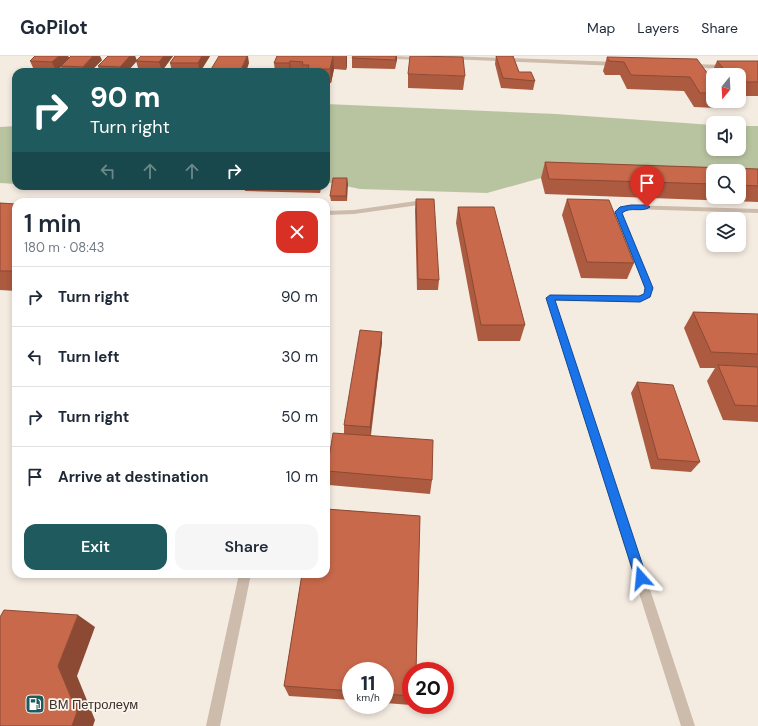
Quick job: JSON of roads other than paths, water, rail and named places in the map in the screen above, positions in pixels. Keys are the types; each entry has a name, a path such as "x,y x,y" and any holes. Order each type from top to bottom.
{"street":[{"path":"365,56 427,58"},
{"path":"442,58 526,59 626,64"},
{"path":"680,65 735,67"},
{"path":"330,213 354,212 416,203"},
{"path":"688,726 550,298 640,299 648,295 649,288 619,217 618,212 622,209 631,207 758,211"},
{"path":"213,726 244,578"}],"place":[{"name":"ВМ Петролеум","path":"35,704"}]}
